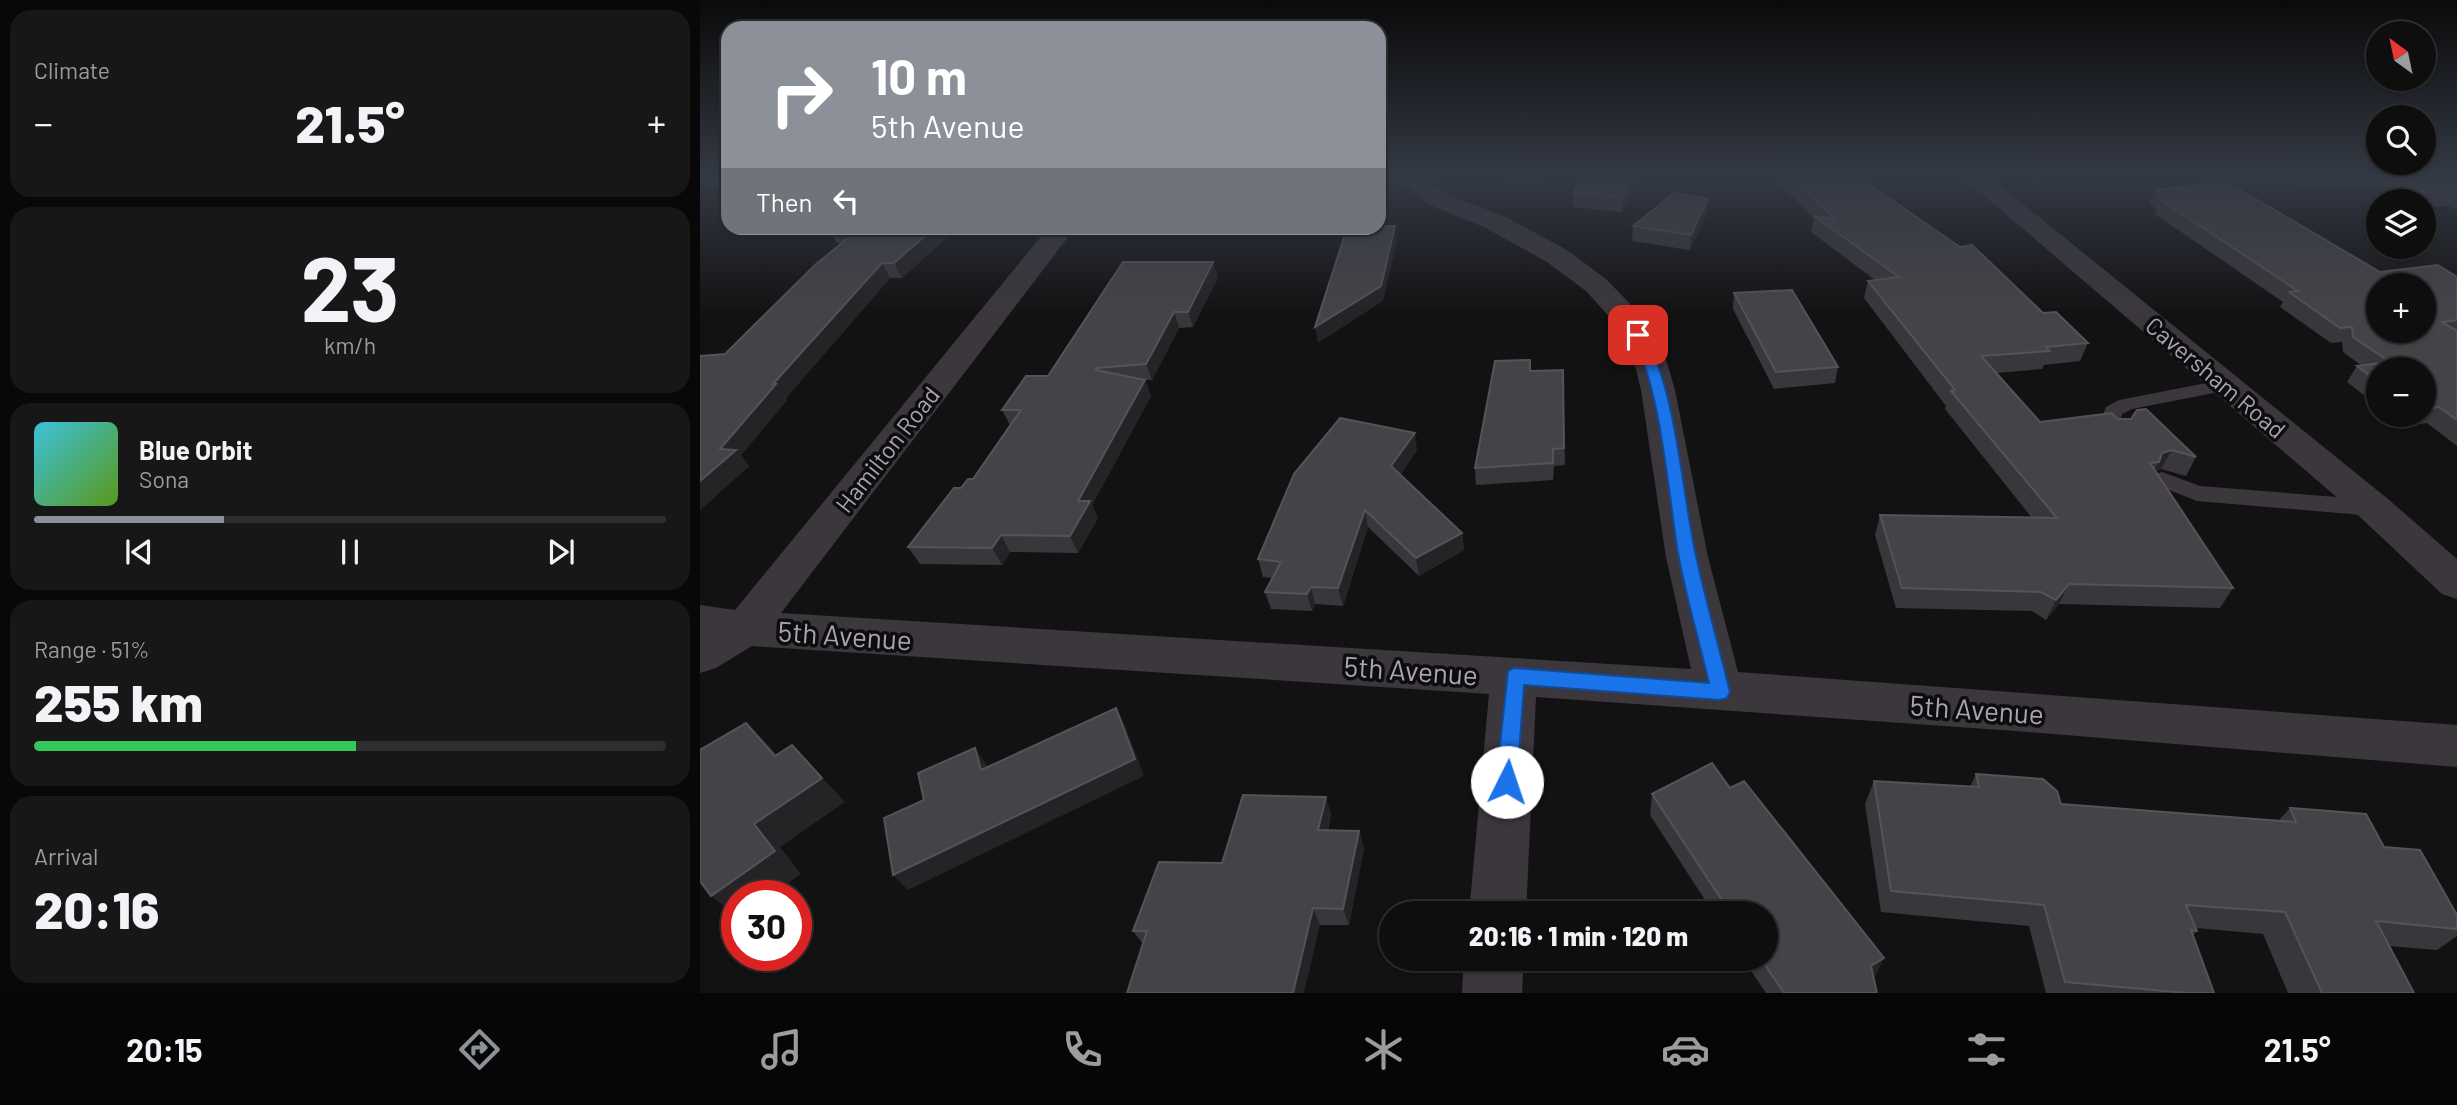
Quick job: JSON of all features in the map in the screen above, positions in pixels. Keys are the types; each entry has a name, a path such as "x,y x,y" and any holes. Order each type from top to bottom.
{"street":[{"path":"1494,221 1547,249 1597,285 1627,318 1648,352 1658,390 1688,557 1720,692"},
{"name":"Caversham Road","path":"2028,221 2374,508 2457,583"},
{"name":"Hamilton Road","path":"700,655 745,628 1056,235"},
{"name":"5th Avenue","path":"700,622 745,628 1514,676 2176,722 2457,746"},
{"path":"1498,901 1514,676"},
{"path":"1492,993 1493,971"}],"lane":[{"path":"2115,430 2110,422 2113,411 2126,404 2227,385"},
{"path":"2162,479 2197,493 2374,508"}],"building":[{"path":"1639,221 1697,221 1691,235 1633,226"},
{"path":"1821,221 1923,221 1960,247 1972,245 2043,313 2056,312 2088,343 2046,347 2050,351 1981,356 2040,422 2112,413 2117,419 2131,419 2137,410 2146,409 2196,457 2172,450 2162,453 2159,462 2150,463 2233,588 2069,584 2056,600 2041,592 1902,588 1880,515 2057,518 1951,391 1955,390 1868,281 1899,277"},
{"path":"2193,221 2294,221 2380,272 2438,265 2457,277 2457,320 2442,322 2457,331 2457,420 2436,407 2436,357 2383,357 2353,337 2352,327 2340,328 2289,292 2298,291"},
{"path":"1386,226 1395,226 1381,286 1315,327 1345,235 1386,235"},
{"path":"851,235 926,235 894,263 882,263 773,384 776,384 720,449 736,450 700,481 700,356 725,354 815,265"},
{"path":"1123,262 1213,262 1188,312 1174,312 1146,364 1096,368 1145,380 1078,501 1090,501 1070,536 1001,535 992,548 908,547 954,488 961,488 968,479 973,479 1021,410 1002,410 1026,376 1048,376"},
{"path":"1792,290 1838,367 1776,372 1734,293"},
{"path":"1530,360 1530,371 1563,370 1564,448 1553,449 1553,463 1475,468 1495,361"},
{"path":"2366,365 2366,373 2357,366"},
{"path":"1340,418 1415,433 1391,466 1462,533 1416,558 1365,510 1338,588 1311,587 1307,594 1265,592 1281,562 1258,559 1294,474"},
{"path":"1116,708 1135,759 893,875 884,818 924,800 918,773 975,748 981,770"},
{"path":"746,723 775,756 792,745 822,778 754,824 775,851 734,880 721,880 721,889 711,896 700,881 700,750"},
{"path":"1712,763 1730,788 1744,781 1884,958 1871,966 1877,993 1784,993 1769,971 1778,971 1778,901 1722,901 1652,794"},
{"path":"1976,774 2043,779 2057,791 2061,804 2296,822 2290,808 2366,814 2384,847 2420,850 2457,915 2457,929 2376,921 2414,993 2322,993 2285,912 2186,905 2197,931 2191,930 2214,993 2065,982 2044,905 1891,891 1874,781 1979,787"},
{"path":"1243,795 1326,797 1318,830 1359,831 1343,909 1313,908 1293,993 1127,993 1147,931 1133,931 1159,862 1222,863"}],"route":[{"path":"1507,782 1514,676 1720,692 1688,557 1658,390 1648,352 1638,335"}]}
